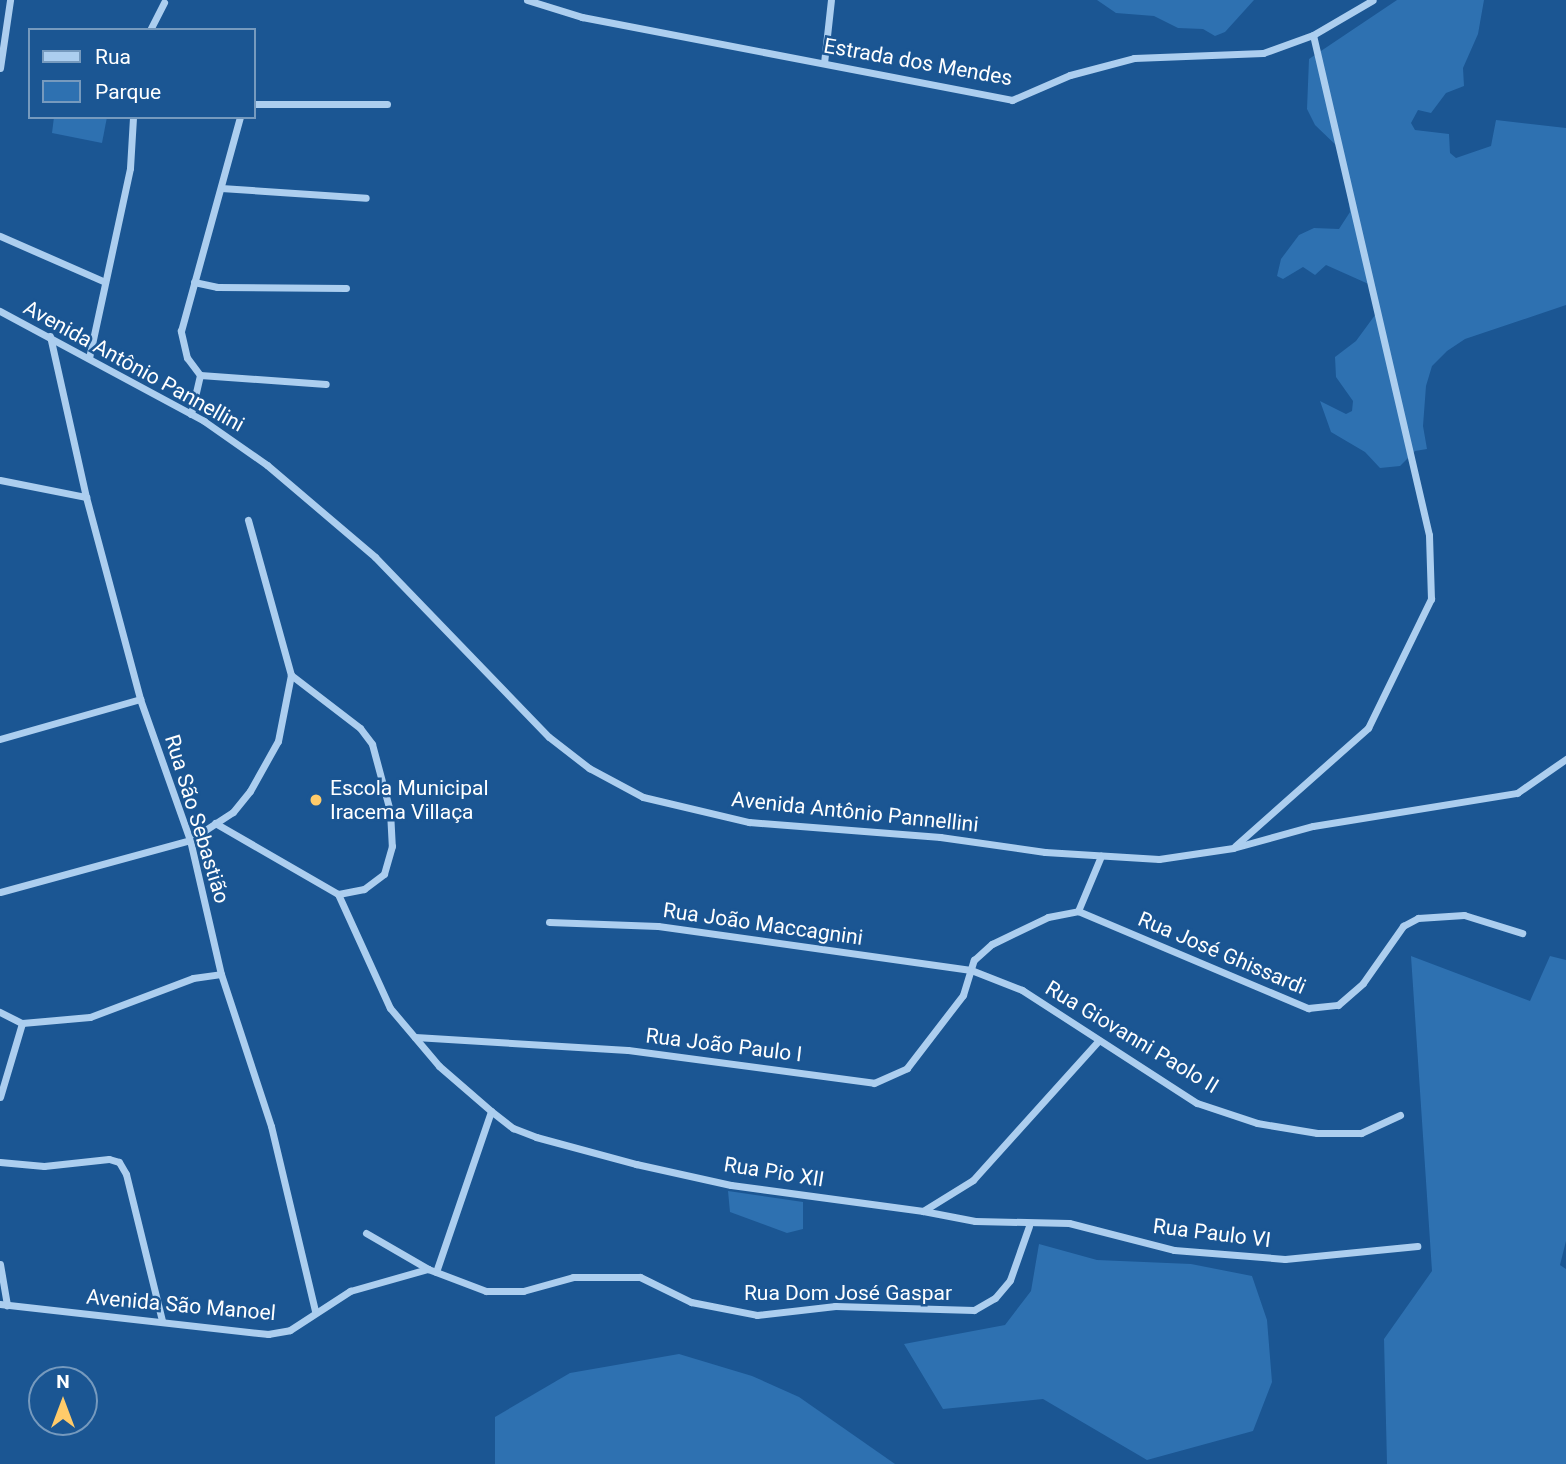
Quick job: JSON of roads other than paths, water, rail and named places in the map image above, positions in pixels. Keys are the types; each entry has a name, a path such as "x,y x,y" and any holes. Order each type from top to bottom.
{"street":[{"path":"0,68 10,0"},
{"name":"Estrada dos Mendes","path":"527,0 582,17 1012,100 1070,75 1134,58 1263,53 1313,35 1373,0"},
{"path":"824,63 831,0"},
{"path":"151,28 164,2"},
{"path":"1233,848 1368,728 1431,598 1429,535 1313,35"},
{"path":"256,104 387,104"},
{"path":"89,358 103,281 130,168 133,119"},
{"path":"239,119 181,331 187,358 200,375 326,384"},
{"path":"221,188 366,198"},
{"path":"0,236 103,281"},
{"path":"194,282 217,287 346,288"},
{"name":"Avenida Antônio Pannellini","path":"0,311 191,414 267,465 375,558 549,737 589,768 643,797 749,821 1101,856 1159,859 1233,848 1314,826 1517,793 1566,759"},
{"name":"Rua São Sebastião","path":"50,336 86,497 141,699 190,840 221,974 271,1126 315,1311"},
{"path":"191,414 200,375"},
{"path":"0,480 86,497"},
{"path":"0,892 190,840 233,812 269,761 281,731 292,675 248,520"},
{"path":"215,823 338,894 364,889 384,874 392,846 390,811 366,736 337,707 292,675"},
{"path":"0,739 141,699"},
{"path":"971,970 992,944 1048,917 1078,911 1101,856"},
{"name":"Rua Pio XII","path":"338,894 390,1008 415,1037 491,1111 513,1128 536,1137 636,1164 731,1185 923,1211"},
{"name":"Rua José Ghissardi","path":"1078,911 1308,1008 1338,1005 1363,983 1403,926 1418,918 1464,915 1522,933"},
{"name":"Rua João Maccagnini","path":"549,922 658,926 971,970"},
{"name":"Rua João Paulo I","path":"415,1037 628,1050 874,1083 907,1068 963,995 971,970"},
{"name":"Rua Giovanni Paolo II","path":"971,970 1022,990 1197,1103 1257,1123 1317,1133 1361,1133 1399,1115"},
{"path":"0,1012 22,1023 90,1017 193,978 221,974"},
{"path":"0,1097 22,1023"},
{"path":"923,1211 973,1180 1099,1040"},
{"path":"436,1272 491,1111"},
{"path":"0,1162 44,1166 109,1158 119,1163 126,1174 162,1321"},
{"name":"Rua Paulo VI","path":"923,1211 950,1218 1030,1226 1069,1223 1174,1250 1285,1259 1417,1246"},
{"name":"Rua Dom José Gaspar","path":"366,1233 428,1269 506,1294 573,1277 640,1277 691,1303 757,1315 835,1306 974,1310 995,1298 1010,1280 1030,1226"},
{"path":"0,1264 4,1305"},
{"name":"Avenida São Manoel","path":"4,1305 268,1334 290,1330 315,1311 350,1291 428,1269"}],"place":[{"name":"Escola Municipal Iracema Villaça","path":"316,800"}]}
